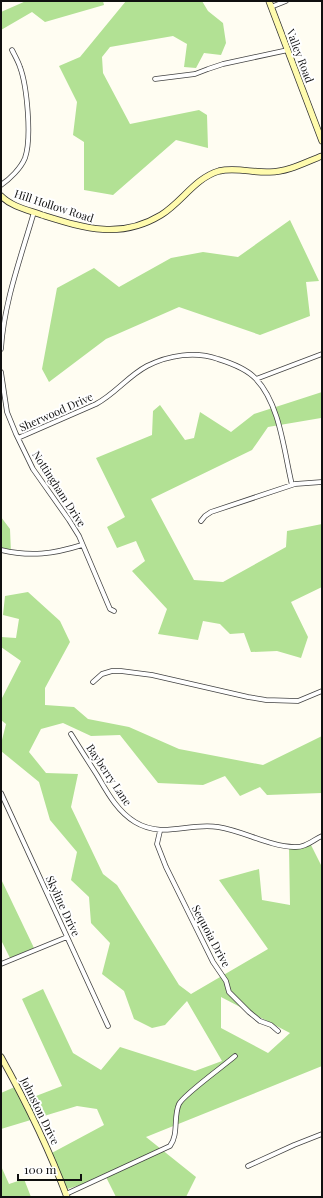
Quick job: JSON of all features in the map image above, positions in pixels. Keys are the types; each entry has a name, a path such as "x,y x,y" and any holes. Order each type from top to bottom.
{"street":[{"path":"270,4 286,1"},
{"name":"Valley Road","path":"270,4 322,141"},
{"path":"1,185 15,173 24,160 29,145 29,128 25,89 21,68 12,50"},
{"path":"155,79 195,74 223,64 288,50"},
{"name":"Hill Hollow Road","path":"1,196 11,204 83,227 112,230 125,229 150,221 163,214 196,184 215,173 231,169 270,172 282,171 322,156"},
{"path":"1,349 7,306 34,212"},
{"name":"Sherwood Drive","path":"18,438 96,404 146,366 174,357 195,354 210,356 250,374 256,379 272,403 277,418 292,485"},
{"path":"256,379 322,354"},
{"name":"Nottingham Drive","path":"1,372 7,412 18,438 33,469 79,536 110,609 114,611"},
{"path":"201,521 204,516 211,512 292,485 322,482"},
{"path":"1,550 32,555 64,550 82,545"},
{"path":"93,682 102,674 112,671 121,671 152,675 266,700 298,701 322,691"},
{"name":"Bayberry Lane","path":"71,734 121,811 146,827 160,830 198,826 218,826 272,844 295,847 304,846 322,836"},
{"name":"Skyline Drive","path":"1,793 108,1026"},
{"name":"Sequoia Drive","path":"160,830 157,844 166,867 213,962 226,981 229,992 260,1021 271,1025 278,1031"},
{"path":"1,964 67,937"},
{"path":"66,1195 170,1146 174,1140 180,1103 235,1056"},
{"name":"Johnston Drive","path":"1,1057 17,1085 55,1165 66,1195"},
{"path":"248,1166 322,1134"}],"green space":[{"path":"26,1 103,1 104,5 45,22 32,12 1,30 1,12"},
{"path":"126,1 202,1 208,11 223,23 226,43 221,55 204,53 196,68 184,67 187,44 173,36 110,47 102,57 103,73 130,124 199,110 207,115 208,148 176,140 113,195 84,190 84,142 73,135 77,102 59,66 80,57"},
{"path":"290,220 319,281 306,282 310,316 260,335 179,307 106,339 49,382 42,369 57,288 94,268 119,287 171,258 203,252 238,257"},
{"path":"322,392 322,419 268,427 252,450 151,499 194,580 223,582 286,547 287,531 322,524 322,587 291,602 308,637 301,658 277,651 251,652 244,633 230,634 220,624 203,621 198,640 158,634 167,609 132,571 145,561 136,541 117,548 107,527 125,517 96,458 152,435 153,411 160,405 185,440 194,438 200,412 231,432 254,414"},
{"path":"1,517 10,529 11,554 1,551"},
{"path":"28,592 60,621 70,642 45,688 45,705 74,707 88,719 129,727 179,749 263,765 322,736 322,793 267,795 260,787 240,796 225,776 203,785 158,783 120,735 91,736 63,723 41,729 29,752 46,773 78,774 71,807 103,874 117,885 179,985 191,994 268,949 219,880 259,869 262,900 290,905 289,847 310,843 322,867 322,1066 146,1137 196,1177 186,1197 116,1197 106,1177 64,1190 48,1155 104,1125 97,1109 77,1106 1,1129 1,1093 17,1086 23,1101 62,1086 22,999 43,989 73,1053 101,1070 120,1047 195,1071 222,1061 187,1001 165,1025 152,1028 134,1019 124,991 102,974 110,943 91,923 89,897 71,880 77,852 50,820 39,782 1,751 1,744 6,724 1,720 1,700 21,661 1,647 1,637 16,638 19,619 3,615 5,596","holes":["221,997 290,1033 268,1053 221,1028"]},
{"path":"1,879 34,948 10,958 1,940"},
{"path":"1,1166 9,1184 24,1179 31,1197 1,1197"}]}
